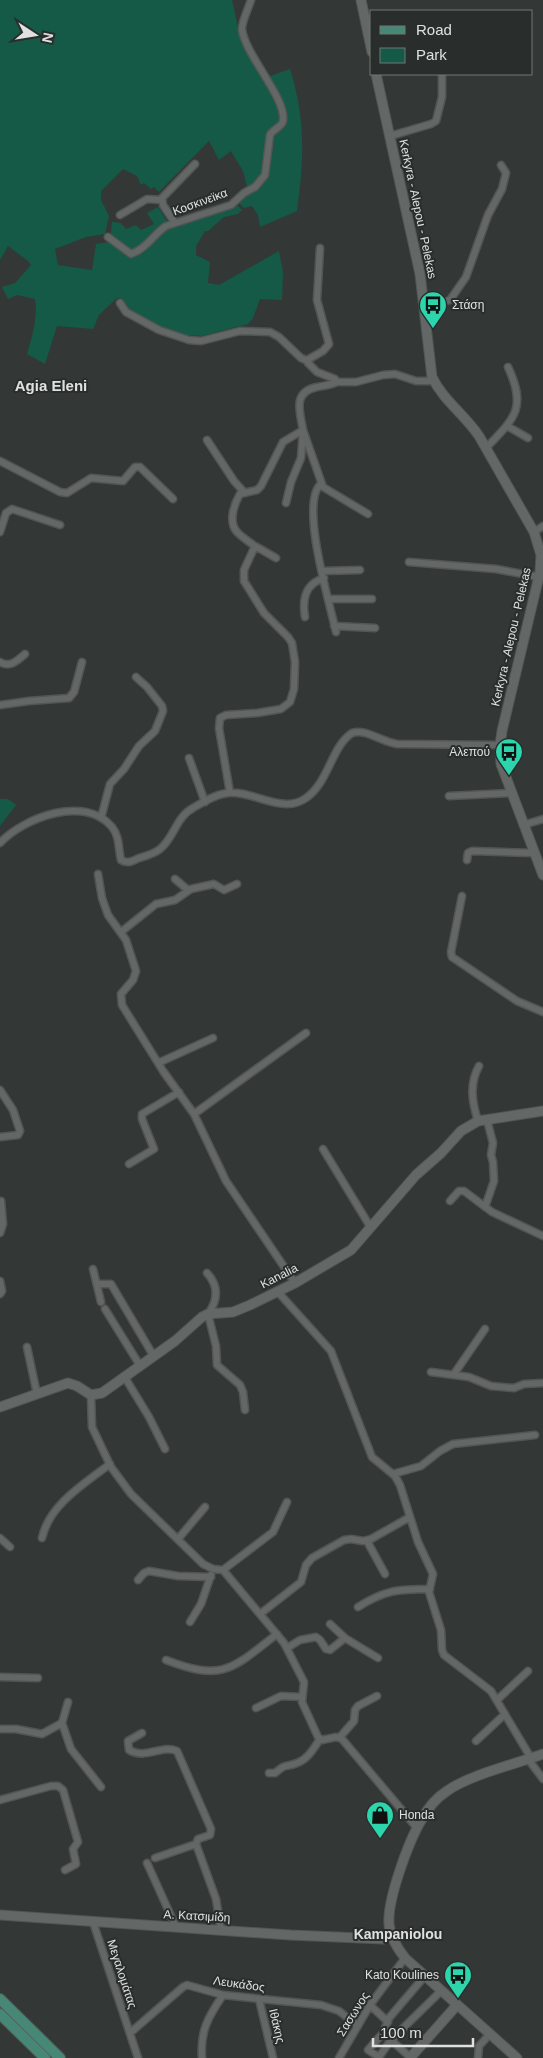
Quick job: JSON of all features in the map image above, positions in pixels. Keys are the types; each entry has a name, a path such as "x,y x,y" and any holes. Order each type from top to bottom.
{"main road":[{"path":"361,0 370,43"},
{"name":"Kerkyra - Alepou - Pelekas","path":"376,75 414,242 424,307 430,368 434,381 440,392 470,423 486,448 534,532 541,555 540,580 500,745 501,764 543,875"},
{"name":"Kanalia","path":"208,1314 233,1312 278,1292 351,1250 416,1175 441,1153 461,1131 483,1121 543,1111"},
{"path":"0,1407 71,1383 91,1395 102,1393 139,1364 175,1341 198,1320 208,1314"},
{"path":"518,2058 424,1977 405,1958 392,1936 389,1924 391,1907 400,1873 417,1828 432,1804 448,1790 460,1784 543,1754"},
{"name":"Α. Κατσιμίδη","path":"0,1915 362,1938 383,1939 392,1936"},
{"path":"0,1999 60,2058"},
{"path":"410,2058 457,2005"},
{"path":"0,2014 45,2058"}],"street":[{"name":"Κοσκινεϊκα","path":"108,237 131,254 140,251 157,232 175,223 231,205 244,193 255,187 265,175 270,135 281,124 283,116 277,98 250,50 242,30 251,0"},
{"path":"390,136 436,121 442,97 442,75"},
{"path":"175,223 163,205 162,200 165,194 195,164"},
{"path":"424,307 450,300 466,278 488,215 505,180 506,173 501,165"},
{"path":"120,215 147,199 162,200"},
{"path":"308,361 326,349 329,344 319,310 316,290 320,248"},
{"path":"120,303 126,312 158,330 189,340 201,341 240,330 270,332 279,337 301,358 308,361 317,372 335,379 336,382"},
{"path":"486,448 508,426 516,409 517,390 508,367"},
{"path":"368,514 328,492 320,484 303,430 299,402 303,394 309,389 336,382 356,382 394,374 416,381 434,381"},
{"path":"508,426 528,438"},
{"path":"276,558 236,532 232,521 238,498 244,492 258,489 270,471 283,442 303,430"},
{"path":"286,502 291,482 301,458 303,430"},
{"path":"207,440 234,481 244,492"},
{"path":"0,461 63,493 72,491 91,478 123,481 135,467 140,467 173,498"},
{"path":"320,484 315,493 312,514 335,629 375,628"},
{"path":"0,532 6,513 12,509 60,525"},
{"path":"534,532 543,526"},
{"path":"230,792 219,728 220,718 224,715 257,714 281,709 291,700 294,684 295,656 292,643 288,636 264,613 243,578 244,570 255,546"},
{"path":"409,562 496,569 540,580"},
{"path":"305,617 303,606 308,589 323,574 360,570"},
{"path":"328,599 372,599"},
{"path":"0,662 12,664 25,654"},
{"path":"0,705 29,700 69,698 74,692 82,662"},
{"path":"101,818 110,784 124,769 139,746 155,731 163,711 161,704 136,677"},
{"path":"0,843 15,828 57,811 80,811 101,818 110,824 118,836 121,860 130,862 159,850 185,815 205,802 230,792 279,803 294,803 302,800 322,780 343,741 348,735 356,731 397,744 500,745"},
{"path":"189,758 205,802"},
{"path":"449,796 511,793"},
{"path":"523,825 543,819"},
{"path":"467,860 468,853 472,851 534,853"},
{"path":"98,874 106,910 127,942 136,971 133,980 121,994 122,1005 158,1063 194,1114 226,1181 295,1283"},
{"path":"175,878 188,890"},
{"path":"121,932 156,904 175,900 188,890 213,884 225,889 237,884"},
{"path":"462,896 452,957 524,1005 543,1012"},
{"path":"194,1114 306,1033"},
{"path":"158,1063 213,1038"},
{"path":"479,1066 473,1079 472,1089 483,1121 494,1143 491,1155 494,1181 485,1207"},
{"path":"0,1090 13,1110 20,1131 18,1135 0,1137"},
{"path":"129,1164 154,1149 142,1119 142,1114 179,1092"},
{"path":"323,1149 370,1228"},
{"path":"450,1201 457,1193 462,1191 510,1221 543,1236"},
{"path":"0,1233 3,1224 2,1201"},
{"path":"93,1269 101,1302"},
{"path":"207,1273 214,1281 216,1292 215,1303 208,1314 216,1346 217,1366 240,1385 243,1392 245,1410"},
{"path":"0,1281 2,1291 0,1294"},
{"path":"97,1284 111,1284 153,1355"},
{"path":"278,1292 331,1350 372,1457 393,1474 400,1485 418,1542 434,1577 430,1589 441,1630 444,1655 475,1680 488,1687 543,1779"},
{"path":"105,1308 139,1364"},
{"path":"454,1374 485,1329"},
{"path":"27,1347 37,1394"},
{"path":"431,1372 474,1378 486,1385 498,1387 514,1388 524,1384 543,1383"},
{"path":"124,1376 149,1417 165,1449"},
{"path":"91,1395 91,1424 110,1464 132,1494 202,1563 214,1570 223,1570 273,1532 277,1527 287,1502"},
{"path":"393,1474 421,1466 440,1451 453,1444 535,1436"},
{"path":"42,1538 46,1524 65,1500 110,1464"},
{"path":"178,1538 205,1508"},
{"path":"260,1614 301,1582 306,1565 310,1559 344,1540 367,1541 410,1517"},
{"path":"0,1538 10,1547"},
{"path":"367,1541 385,1574"},
{"path":"138,1580 149,1570 178,1576 211,1577"},
{"path":"190,1622 201,1604 214,1570"},
{"path":"223,1570 287,1648 304,1682 302,1705 320,1739"},
{"path":"358,1607 380,1594 404,1589 430,1589"},
{"path":"330,1624 345,1638 378,1658"},
{"path":"166,1660 191,1670 224,1671 236,1665 277,1634"},
{"path":"287,1648 300,1640 316,1637 324,1647 330,1650 345,1638"},
{"path":"497,1700 528,1671"},
{"path":"0,1677 38,1678"},
{"path":"256,1708 281,1696 302,1697"},
{"path":"320,1739 340,1738 354,1722 356,1708 377,1696"},
{"path":"68,1702 62,1723 71,1749 101,1787"},
{"path":"476,1741 505,1714"},
{"path":"0,1729 16,1729 42,1734 62,1723"},
{"path":"142,1733 128,1741 128,1748 132,1752 145,1754 172,1749 177,1750 211,1831 210,1835 197,1840 196,1844 155,1858"},
{"path":"340,1738 417,1828"},
{"path":"270,1773 275,1773 285,1765 298,1763 305,1759 320,1739"},
{"path":"0,1800 51,1786 58,1786 63,1790 78,1842 73,1849 76,1864 65,1870"},
{"path":"196,1844 216,1899 221,1930"},
{"path":"147,1863 176,1927"},
{"name":"Μεγαλομάτας","path":"93,1922 138,2058"},
{"name":"Σασωνος","path":"339,2058 370,2005 405,1958"},
{"path":"424,1977 388,2022 383,2033 368,2050 379,2057 391,2040 441,1991"},
{"name":"Λευκάδος","path":"130,2034 186,1986 223,1995 324,2005 339,2011 358,2026"},
{"path":"202,2058 204,2028 223,1995"},
{"name":"Ιθάκης","path":"259,1999 273,2058"},
{"path":"370,2005 388,2022"},
{"path":"383,2033 410,2058"},
{"path":"478,2058 479,2046 490,2034"}],"green space":[{"path":"0,0 232,0 239,32 262,79 290,69 299,105 302,140 297,211 260,227 258,215 252,206 244,208 239,203 249,194 243,171 231,151 219,160 209,141 159,192 154,187 151,189 144,183 141,185 137,176 123,169 101,191 101,200 109,216 105,234 86,237 55,249 58,265 92,270 96,244 110,242 112,222 121,223 126,229 136,225 141,230 154,224 147,213 158,207 171,227 237,205 242,210 238,214 224,217 208,231 205,231 196,246 196,255 210,262 208,283 219,285 279,251 283,272 282,300 260,299 253,318 248,324 202,336 174,334 124,307 123,299 117,298 99,315 93,329 57,326 45,364 27,354 33,334 35,299 17,295 8,299 2,287 15,283 31,265 8,246 0,260"},
{"path":"0,799 8,799 16,805 0,826"}],"place":[{"name":"Στάση","path":"433,329"},
{"name":"Αλεπού","path":"509,776"},
{"name":"Honda","path":"380,1839"},
{"name":"Kato Koulines","path":"458,1999"}],"district":[{"name":"Agia Eleni","path":"51,385"},
{"name":"Kampaniolou","path":"398,1934"}]}
